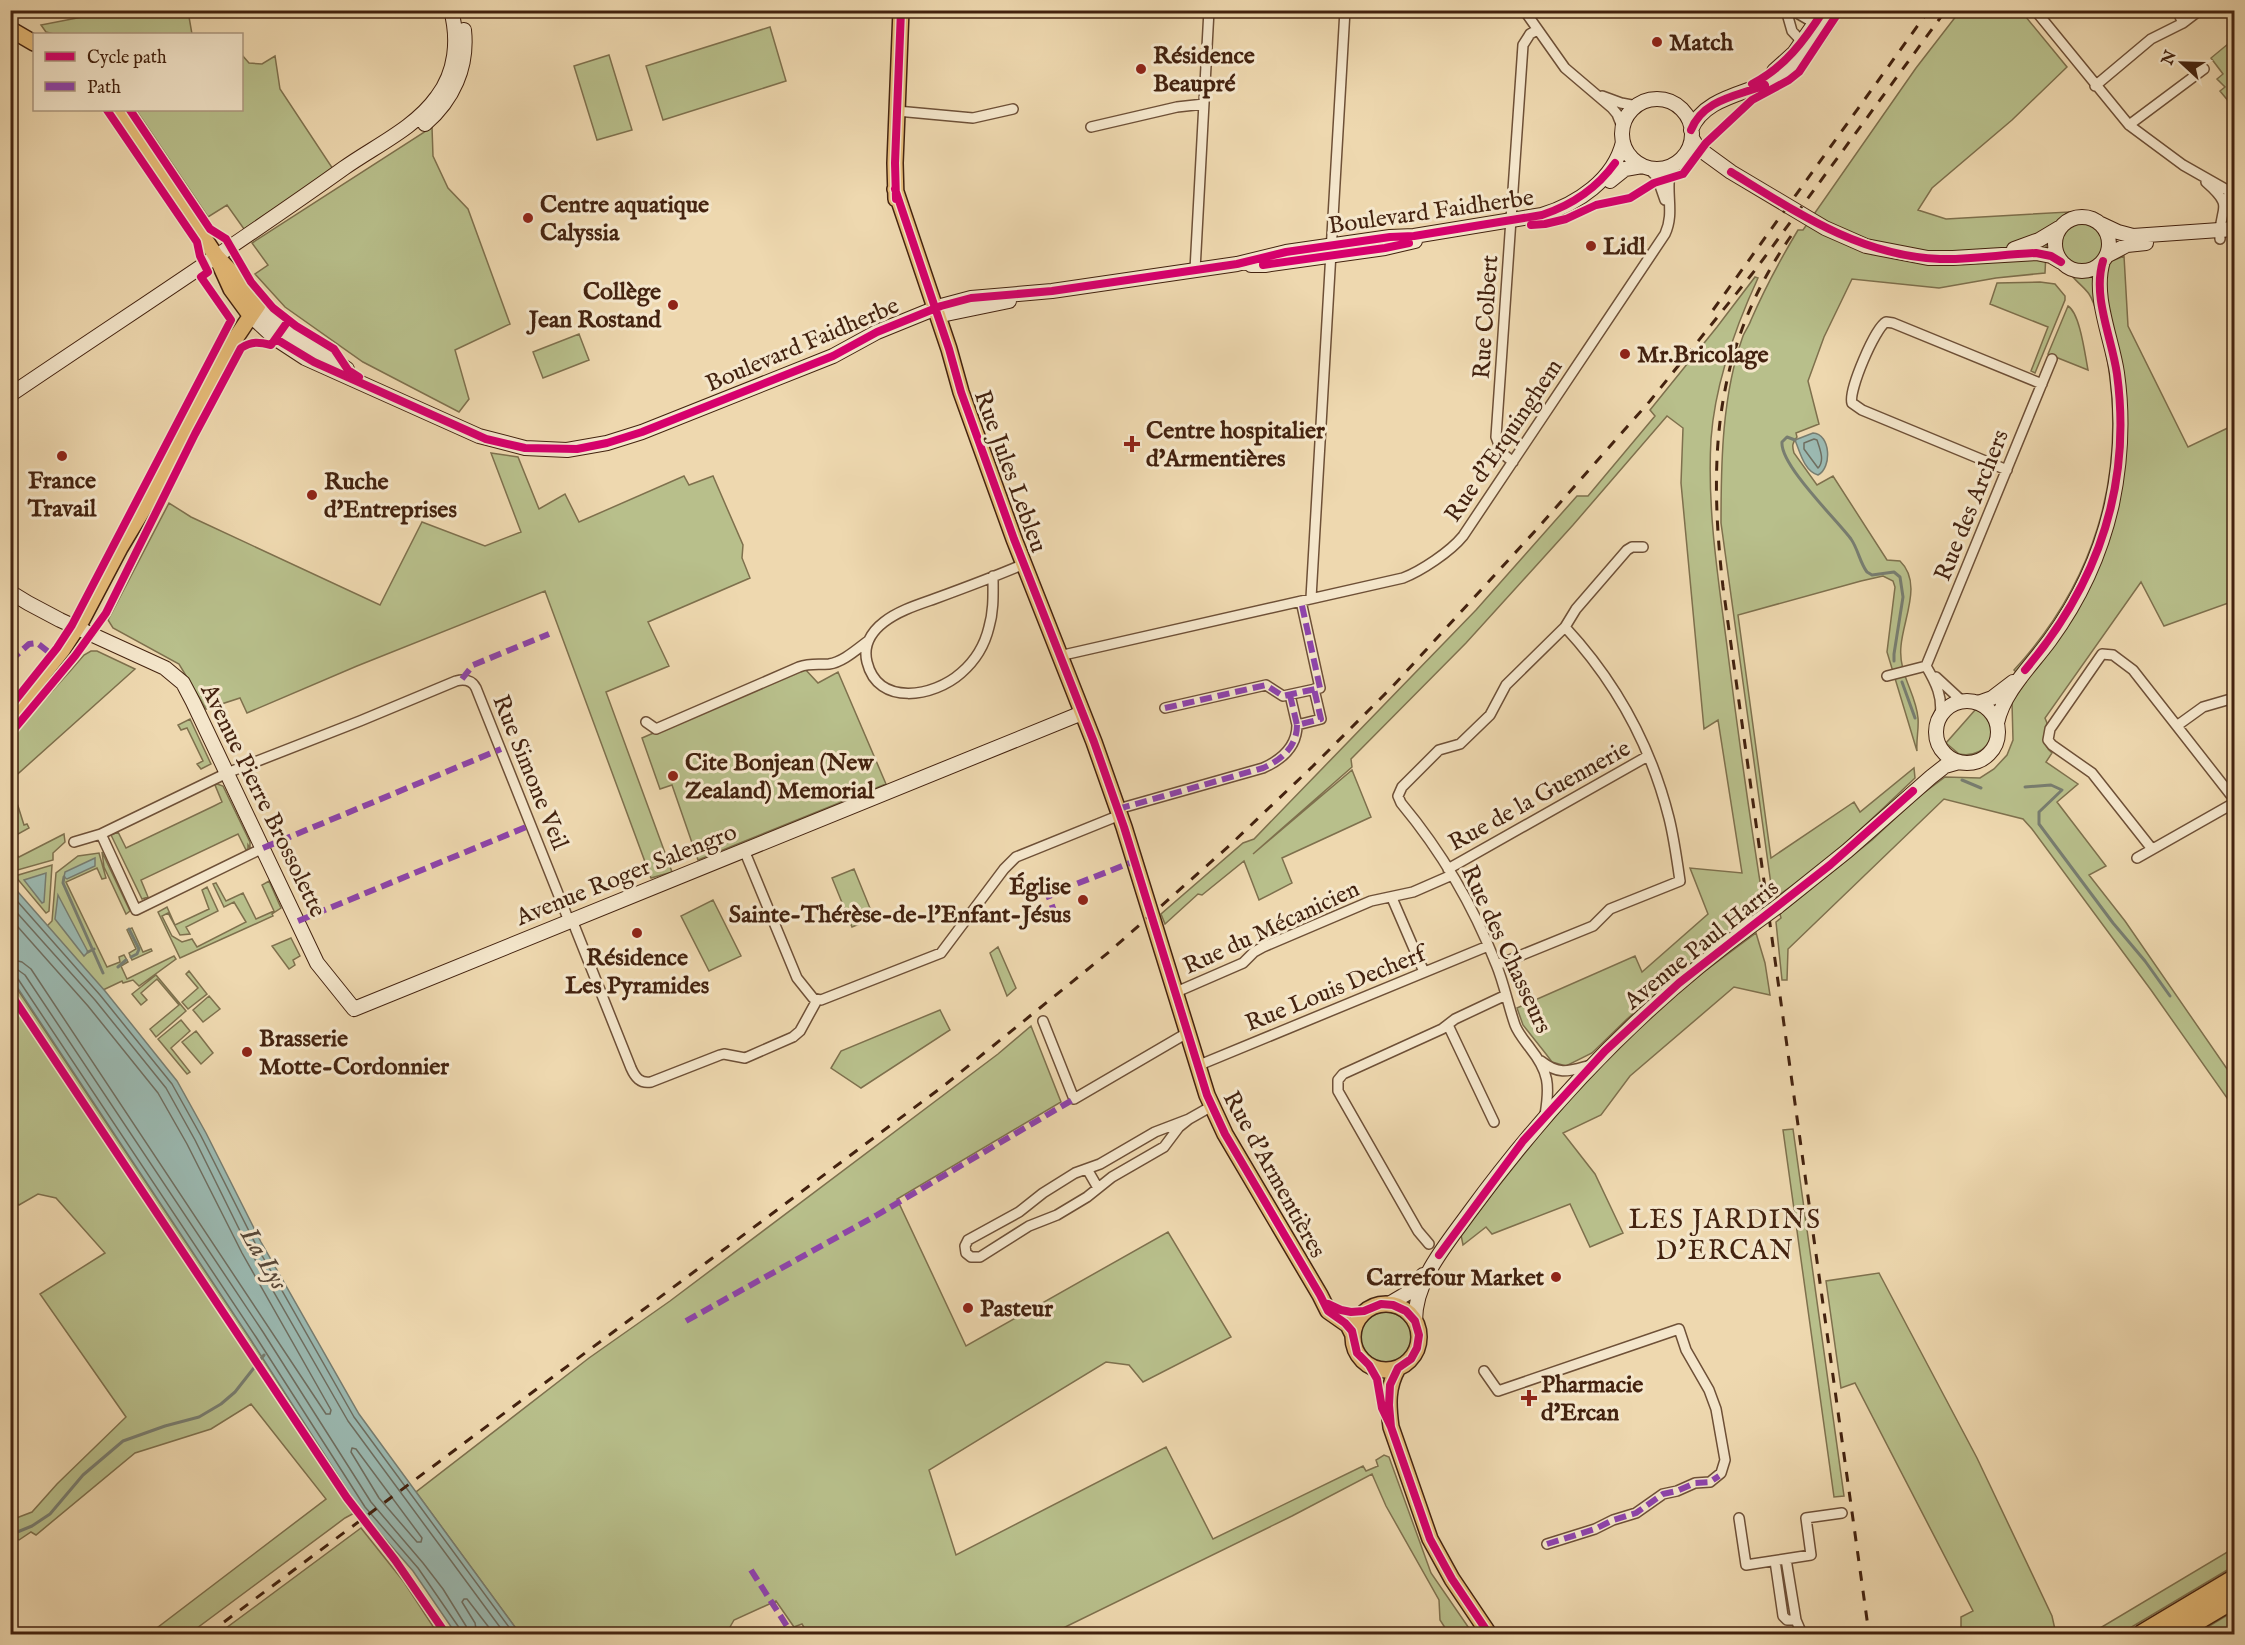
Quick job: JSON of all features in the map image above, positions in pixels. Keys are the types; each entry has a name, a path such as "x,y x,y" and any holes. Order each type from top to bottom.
{"highway":[{"path":"2142,1635 2235,1579"},
{"path":"2175,1635 2235,1599"}],"main road":[{"name":"Rue Jules Lebleu","path":"901,10 896,189 933,314 1024,564 1119,812 1156,933"},
{"path":"10,29 33,42"},
{"name":"Boulevard Faidherbe","path":"120,111 216,256 228,284 254,310"},
{"path":"10,724 57,672 82,630 225,354 254,310"},
{"path":"10,716 82,630"},
{"name":"Rue d'Armentières","path":"1156,933 1197,1066 1228,1140 1328,1311 1348,1326 1353,1335"},
{"name":"Rue d'Armentières","path":"1320,1295 1328,1304 1341,1310 1355,1312 1367,1310"},
{"path":"1369,1365 1381,1370 1398,1368 1411,1359 1417,1348 1419,1335 1415,1321 1406,1311 1389,1304 1377,1305 1367,1310 1356,1323 1353,1335 1357,1353 1369,1365 1378,1382 1382,1408 1391,1427 1430,1539 1452,1579 1489,1635"},
{"path":"1391,1427 1390,1387 1398,1368"}],"street":[{"path":"10,395 410,124 436,99 448,77 453,61 456,36 451,10"},
{"path":"310,193 411,134 442,107 454,90 462,65 465,38 461,10"},
{"path":"1195,270 1209,10"},
{"path":"1311,598 1345,10"},
{"path":"1524,10 1565,68 1615,111 1629,155 1659,181 1670,220"},
{"path":"1786,10 1792,31 1806,46"},
{"path":"1792,10 1819,27"},
{"path":"1819,27 1824,10"},
{"path":"1670,220 1668,184 1677,163 1688,150 1696,120 1705,108 1780,77 1796,66 1819,27 1836,10"},
{"path":"2035,10 2129,125 2155,146 2200,176 2227,190 2235,204"},
{"path":"2177,10 2183,23"},
{"path":"2095,86 2156,36 2183,23 2200,10"},
{"name":"Rue Colbert","path":"1513,462 1502,453 1497,437 1523,45 1530,34 1537,30"},
{"path":"1623,135 1628,116 1637,105 1657,99 1677,106 1705,102 1751,84 1806,46"},
{"path":"2129,125 2204,69"},
{"path":"1590,90 1617,102 1637,105"},
{"path":"1091,127 1178,107 1204,104"},
{"path":"1677,106 1686,114 1691,134"},
{"path":"897,111 973,118 1013,109"},
{"name":"Avenue Paul Harris","path":"1691,134 1701,150 1731,172 1825,228 1866,246 1928,258 2036,253 2051,255 2092,287 2105,316"},
{"name":"Boulevard Faidherbe","path":"254,310 269,334 298,354 491,441 525,448 567,450 630,437 833,356 861,339 933,314 1052,291 1236,264 1265,265 1331,250 1385,248 1510,224 1553,211 1582,196 1616,164 1623,135"},
{"name":"Avenue Paul Harris","path":"1677,163 1702,160 1731,172"},
{"path":"1645,167 1661,169 1677,163"},
{"name":"Boulevard Faidherbe","path":"1510,224 1528,226 1559,216 1591,198 1622,171 1631,167 1645,167"},
{"path":"2200,176 2220,194 2224,203 2220,234"},
{"path":"2235,229 2220,234 2127,245 2089,270 2078,271 2065,265 2056,255 2054,244 2056,234 2061,227 2069,220 2079,217 2090,218 2131,236 2220,234 2235,238"},
{"name":"Rue d'Erquinghem","path":"1059,656 1403,578 1458,542 1660,241 1670,220"},
{"path":"2099,223 2108,237 2109,245 2104,259"},
{"name":"Avenue Paul Harris","path":"1985,256 2032,243 2061,227"},
{"name":"Avenue Paul Harris","path":"1389,1304 1406,1294 1439,1255 1507,1162 1545,1115 1591,1065 1671,989 1847,851 1913,791 1946,766 1959,762 1974,762 1989,753 1997,739 1996,723 2004,703 2025,670 2050,641 2079,594 2100,545 2112,504 2120,449 2120,413 2117,375 2099,282 2104,259"},
{"path":"2007,470 1862,410 1852,402 1852,390 1878,330 1882,324 1889,322 2042,384"},
{"name":"Rue des Archers","path":"1926,666 2052,359"},
{"path":"1497,965 1593,926 1610,909 1680,881 1669,817 1648,756 1617,695 1592,658 1565,627 1572,613 1628,550 1632,547 1643,547"},
{"path":"646,722 656,729 799,667 809,664 828,664 843,658 868,641 878,627 896,615 1024,564"},
{"path":"868,641 866,654 868,665 873,677 886,688 903,694 919,694 945,684 963,672 983,645 992,615 993,576"},
{"name":"Avenue Pierre Brossolette","path":"10,592 82,630 158,664 178,678 190,695 317,963 354,1009"},
{"path":"1297,725 1322,719 1300,601"},
{"name":"Rue des Chasseurs","path":"1545,1115 1549,1084 1539,1060 1516,1027 1497,965 1467,901 1398,796 1402,787 1439,750 1462,743 1491,714 1506,685 1565,627"},
{"path":"2152,849 2092,773 2048,740 2048,732 2097,659 2105,654 2114,655 2129,666 2235,798"},
{"path":"1887,676 1926,666"},
{"path":"1926,666 1962,701"},
{"path":"1926,666 1939,690 1940,716"},
{"name":"Avenue Paul Harris","path":"1978,703 1996,695 2025,670"},
{"name":"Rue Simone Veil","path":"227,773 360,722 456,681 469,681 475,685 480,696 570,921"},
{"path":"1165,708 1266,685 1283,696 1317,688"},
{"path":"744,850 797,978 805,990 817,1000 826,999 942,953 1004,869 1016,857 1119,812 1276,762 1291,747 1296,737 1297,725 1290,695"},
{"path":"2178,725 2203,707 2235,698"},
{"path":"1940,716 1948,707 1962,701 1978,703 1991,712 1996,723"},
{"name":"Avenue Roger Salengro","path":"354,1009 1082,713"},
{"name":"Avenue Paul Harris","path":"1913,791 1934,765 1940,747 1936,732 1940,716"},
{"path":"1940,747 1959,762"},
{"name":"Rue de la Guennerie","path":"1450,872 1648,756"},
{"path":"74,842 101,834 227,773"},
{"path":"2137,858 2235,803"},
{"path":"101,834 136,910 263,848"},
{"name":"Rue du Mécanicien","path":"1174,993 1243,963 1263,947 1371,901 1413,892 1450,872"},
{"path":"1392,898 1424,972"},
{"path":"570,921 631,1068 637,1078 644,1082 651,1082 720,1055 749,1057 793,1037 800,1031 817,1000"},
{"name":"Rue Louis Decherf","path":"1197,1066 1488,946"},
{"path":"1429,1244 1418,1231 1338,1091 1337,1085 1343,1074 1506,995"},
{"path":"1043,1021 1074,1099 1187,1034"},
{"path":"1448,1025 1494,1122"},
{"name":"Rue des Chasseurs","path":"1539,1060 1551,1069 1560,1071 1591,1065"},
{"path":"1189,1119 1179,1127 1164,1147 1112,1177 1057,1215 1029,1226 980,1257 971,1257 966,1253 965,1244 971,1238 1019,1212 1043,1193 1075,1173 1100,1164 1155,1132 1189,1119 1212,1106"},
{"path":"1087,1169 1098,1188"},
{"name":"Avenue Paul Harris","path":"1415,1321 1418,1297 1439,1255"},
{"path":"1484,1371 1498,1391 1679,1329 1686,1350 1709,1390 1716,1408 1725,1460 1719,1476 1710,1482 1695,1483 1663,1494 1636,1513 1547,1544"},
{"path":"1739,1518 1746,1565 1811,1555 1806,1518 1842,1513"},
{"path":"1786,1559 1796,1620 1802,1635"},
{"path":"1775,1561 1783,1616 1787,1620 1796,1620"}],"green space":[{"path":"113,11 188,11 192,33 50,33 46,32 41,25"},
{"path":"1960,11 2021,11 2067,67 2012,120 1932,188 1918,210 1946,219 2068,212 2047,231 2045,273 1996,278 1939,288 1852,279 1824,337 1808,381 1819,424 1796,433 1793,451 1817,485 1833,476 1887,560 1900,561 1907,570 1911,590 1902,635 1901,656 1902,666 1917,709 1917,751 1887,652 1895,587 1893,581 1883,576 1738,615 1771,858 1854,802 1860,812 1914,768 1915,778 1829,857 1773,899 1721,523 1724,429 1736,358 1743,336 1773,274 1798,230 1803,230 1916,68"},
{"path":"770,27 786,81 663,120 646,66"},
{"path":"2234,39 2234,108 2220,91 2225,87 2217,79 2223,74 2211,58"},
{"path":"609,55 632,130 597,140 574,66"},
{"path":"243,56 249,63 262,64 275,56 280,89 333,169 244,229 227,205 208,217 137,111 243,111"},
{"path":"432,127 433,156 448,188 468,209 510,324 455,350 469,399 459,412 363,362 285,307 255,274 268,265 252,243"},
{"path":"2082,223 2097,229 2103,244 2097,259 2082,265 2067,259 2061,244 2067,229"},
{"path":"2124,256 2128,326 2188,447 2234,425 2234,601 2164,626 2141,582 2045,718 2047,723 2045,743 2052,753 2046,762 2078,784 2057,802 2106,866 2089,875 2125,921 2234,1079 2234,1108 2151,990 2023,819 1944,799 1788,949 1787,980 1782,980 1776,922 1781,918 1780,914 1872,840 1917,798 1945,777 1980,778 1994,769 2007,755 2013,740 2012,702 2026,682 2014,670 2065,602 2083,566 2097,528 2107,489 2112,449 2112,407 2108,364 2101,328 2092,300 2073,277"},
{"path":"1755,277 1758,278 1727,356 1717,397 1713,418 1710,465 1717,569 1744,777 1764,907 1678,975 1592,1053 1566,1066 1552,1062 1523,1025 1517,1008 1635,956 1642,972 1708,914 1690,868 1742,873 1718,720 1704,729 1681,483 1683,428 1667,416 1573,525 1466,643 1351,759 1352,767 1253,854 1352,770 1371,817 1282,858 1292,883 1259,900 1244,861 1202,895 1198,894 1165,924 1161,914 1243,843 1254,839 1476,610 1577,496 1588,496 1655,416 1650,410"},
{"path":"1997,283 2055,284 2065,296 2065,300 2035,373 2031,371 2048,327 1990,304"},
{"path":"2068,306 2079,325 2088,370 2048,354"},
{"path":"579,334 589,360 543,378 533,352"},
{"path":"491,453 518,457 539,509 565,494 579,522 684,476 689,485 713,476 743,545 742,558 750,578 648,622 669,666 606,692 672,872 651,878 545,591 357,666 247,713 240,698 206,709 179,664 113,628 108,620 169,503 191,517 380,605 422,522 485,546 521,532"},
{"path":"97,651 135,669 11,780 11,737 84,655"},
{"path":"804,668 818,683 838,672 886,784 698,860 672,785 660,789 642,738"},
{"path":"1976,709 1985,716 1990,724 1990,740 1979,752 1959,754 1946,743"},
{"path":"190,719 211,764 201,769 197,764 203,761 187,728 181,730 178,725"},
{"path":"215,785 223,786 250,842 250,848 248,845 246,850 238,834 141,880 148,897 142,899 111,835 118,832 126,848 214,806 222,802"},
{"path":"18,806 24,825 27,824 29,828 11,838 11,813 13,814"},
{"path":"64,834 65,842 53,853 53,860 14,871 11,869 11,850 19,857"},
{"path":"102,852 130,911 126,914 104,867"},
{"path":"99,853 106,878 102,879 97,868 66,882 107,967 120,962 119,957 124,955 128,962 121,966 127,979 174,956 176,959 139,986 133,980 123,983 122,981 103,990 47,926 52,921 56,873 78,856"},
{"path":"52,865 49,911 46,913 15,876"},
{"path":"854,869 874,918 852,927 832,878"},
{"path":"269,881 281,908 272,914 273,916 180,958 158,912 167,907 175,925 209,909 202,890 207,887 218,911 186,927 190,934 180,935 168,913 162,916 172,936 182,942 192,939 197,947 246,922 234,902 224,907 213,884 216,883 226,901 243,893 256,919 274,911 262,885"},
{"path":"713,900 741,956 709,971 681,916"},
{"path":"132,928 143,952 151,949 152,951 132,960 129,953 136,949 127,930"},
{"path":"1756,933 1765,963 1770,995 1734,987 1630,1076 1601,1115 1563,1133 1595,1174 1623,1233 1590,1247 1570,1204 1492,1234 1486,1227 1463,1245 1461,1235 1484,1205 1555,1117 1605,1061 1670,999"},
{"path":"291,938 300,956 293,960 295,965 289,969 272,946"},
{"path":"998,947 1016,988 1007,996 990,953"},
{"path":"189,971 207,994 188,1009 182,1002 198,988 186,974"},
{"path":"156,975 186,1011 156,1037 150,1029 179,1005 157,979 141,993 147,1000 141,1005 132,994"},
{"path":"10,978 251,1340 360,1510 345,1518 189,1634 149,1634 326,1499 251,1404 211,1429 135,1453 36,1535 31,1532 19,1540 11,1536 11,1520 32,1512 57,1484 126,1417 40,1294 105,1253 56,1198 38,1194 19,1205 11,1198"},
{"path":"209,996 220,1009 203,1022 193,1010"},
{"path":"940,1010 950,1030 861,1088 831,1068 841,1051"},
{"path":"181,1020 190,1031 171,1048 190,1072 187,1074 158,1039"},
{"path":"1031,1026 1061,1102 897,1199 966,1346 1168,1232 1231,1337 1143,1382 1129,1365 1106,1362 929,1470 956,1555 1166,1447 1213,1539 1363,1466 1366,1471 1378,1466 1376,1460 1384,1455 1389,1457 1431,1573 1473,1634 1449,1634 1440,1620 1439,1600 1386,1506 1372,1474 1292,1516 1051,1634 808,1634 802,1624 794,1627 776,1601 734,1620 726,1634 520,1634 416,1492 589,1358 670,1301 998,1054"},
{"path":"196,1031 213,1053 201,1064 182,1042"},
{"path":"1793,1129 1844,1496 1834,1497 1783,1130"},
{"path":"1879,1273 1977,1458 2052,1616 2056,1634 1961,1634 1961,1617 1973,1611 1855,1383 1841,1388 1826,1281"},
{"path":"1386,1312 1404,1319 1411,1337 1404,1355 1386,1362 1368,1355 1361,1337 1368,1319"},
{"path":"361,1528 404,1582 438,1634 218,1634"},
{"path":"2234,1548 2234,1566 2120,1634 2090,1634"},
{"path":"2234,1611 2234,1625 2219,1634 2196,1634"}],"water":[{"path":"1813,433 1823,439 1828,452 1826,466 1818,475 1809,470 1795,440"},
{"path":"95,858 95,866 67,879 64,877 65,872"},
{"path":"46,873 44,902 42,903 24,880"},
{"name":"La Lys","path":"11,884 105,991 177,1081 261,1242 359,1414 520,1634 456,1634 413,1571 360,1510 251,1340 11,978"},
{"path":"58,895 88,952 84,956 55,919"}],"waterway":[{"path":"1795,440 1787,437 1782,442 1790,464 1810,492 1851,539 1867,572 1872,575 1894,572 1900,577 1903,597 1894,661"},
{"path":"1902,682 1915,718"},
{"path":"1962,780 1981,788"},
{"path":"2025,787 2051,785 2062,790 2039,812 2039,824 2170,996"},
{"path":"64,877 63,883 103,973"},
{"path":"129,929 139,949 137,954 131,957"},
{"path":"88,952 94,949"},
{"path":"118,967 126,960"},
{"path":"10,1535 32,1526 50,1514 83,1475 123,1441 199,1417 221,1404 235,1392 264,1355"}],"railway":[{"path":"1713,310 1929,10"},
{"path":"208,1634 946,1084 1109,952 1229,846 1392,687 1650,401 1756,269 1946,10"},
{"path":"1791,236 1765,278 1746,319 1732,361 1722,404 1718,448 1716,493 1718,539 1869,1634"}],"marked path":[{"path":"1165,708 1266,685 1283,696 1320,688 1301,601"},
{"path":"462,679 473,665 549,634"},
{"path":"10,661 29,644 37,643 50,653"},
{"path":"1290,695 1297,725 1321,719 1314,689"},
{"path":"1118,809 1263,768 1287,752 1294,740 1297,725"},
{"path":"263,848 501,749"},
{"path":"298,921 531,825"},
{"path":"1056,916 1048,895 1135,861"},
{"path":"686,1321 877,1215 1074,1099"},
{"path":"1547,1544 1636,1513 1663,1494 1695,1483 1710,1482 1719,1476"},
{"path":"751,1570 792,1634"}],"cycle path":[{"path":"896,199 895,163 901,10"},
{"path":"1752,84 1774,70 1793,52 1824,10"},
{"path":"1531,225 1566,219 1596,205 1630,198 1654,183 1683,174 1706,143 1752,100 1799,72 1840,10"},
{"path":"1691,130 1704,111 1713,105 1765,85"},
{"path":"10,707 57,648 72,625 231,320 201,277 208,272 200,256 197,242 108,111"},
{"path":"131,111 210,229 226,239 251,282 273,308 296,326 334,349 348,370 359,377"},
{"path":"276,339 314,362 486,439 525,448 577,449 642,432 833,356 877,332 941,306 971,298 1052,291 1237,264 1286,252 1390,237 1414,236 1542,215 1583,195 1615,163"},
{"path":"1731,172 1830,229 1883,250 1940,259 2036,253 2051,256 2061,262"},
{"path":"895,189 949,349 961,392 1014,539 1094,742 1124,827 1207,1095 1225,1134 1328,1311 1352,1331 1357,1353 1369,1365 1377,1379 1382,1408 1391,1427"},
{"path":"1263,265 1409,243"},
{"path":"2025,670 2072,604 2090,569 2104,532 2113,494 2119,456 2120,415 2115,360 2101,303 2100,275 2103,261"},
{"path":"10,734 75,656 106,613 195,434 241,348 256,343 271,345 288,321"},
{"path":"1439,1255 1523,1141 1605,1051 1679,983 1830,865 1913,791"},
{"path":"10,993 347,1498 395,1560 446,1634"},
{"path":"1328,1304 1351,1312 1364,1311 1381,1304 1393,1305 1406,1311 1415,1321 1419,1335 1417,1348 1411,1359 1398,1368 1390,1385 1391,1427 1430,1539 1452,1579 1489,1634"}],"place":[{"name":"Match","path":"1657,42"},
{"name":"Résidence Beaupré","path":"1141,69"},
{"name":"Centre aquatique Calyssia","path":"528,218"},
{"name":"Lidl","path":"1591,246"},
{"name":"Collège Jean Rostand","path":"673,305"},
{"name":"Mr.Bricolage","path":"1625,354"},
{"name":"Centre hospitalier d'Armentières","path":"1132,444"},
{"name":"France Travail","path":"62,456"},
{"name":"Ruche d'Entreprises","path":"312,495"},
{"name":"Cite Bonjean (New Zealand) Memorial","path":"673,776"},
{"name":"Église Sainte-Thérèse-de-l'Enfant-Jésus","path":"1083,900"},
{"name":"Résidence Les Pyramides","path":"637,933"},
{"name":"Brasserie Motte-Cordonnier","path":"247,1052"},
{"name":"Carrefour Market","path":"1556,1277"},
{"name":"Pasteur","path":"968,1308"},
{"name":"Pharmacie d'Ercan","path":"1529,1398"}],"district":[{"name":"LES JARDINS D'ERCAN","path":"1725,1234"}]}
